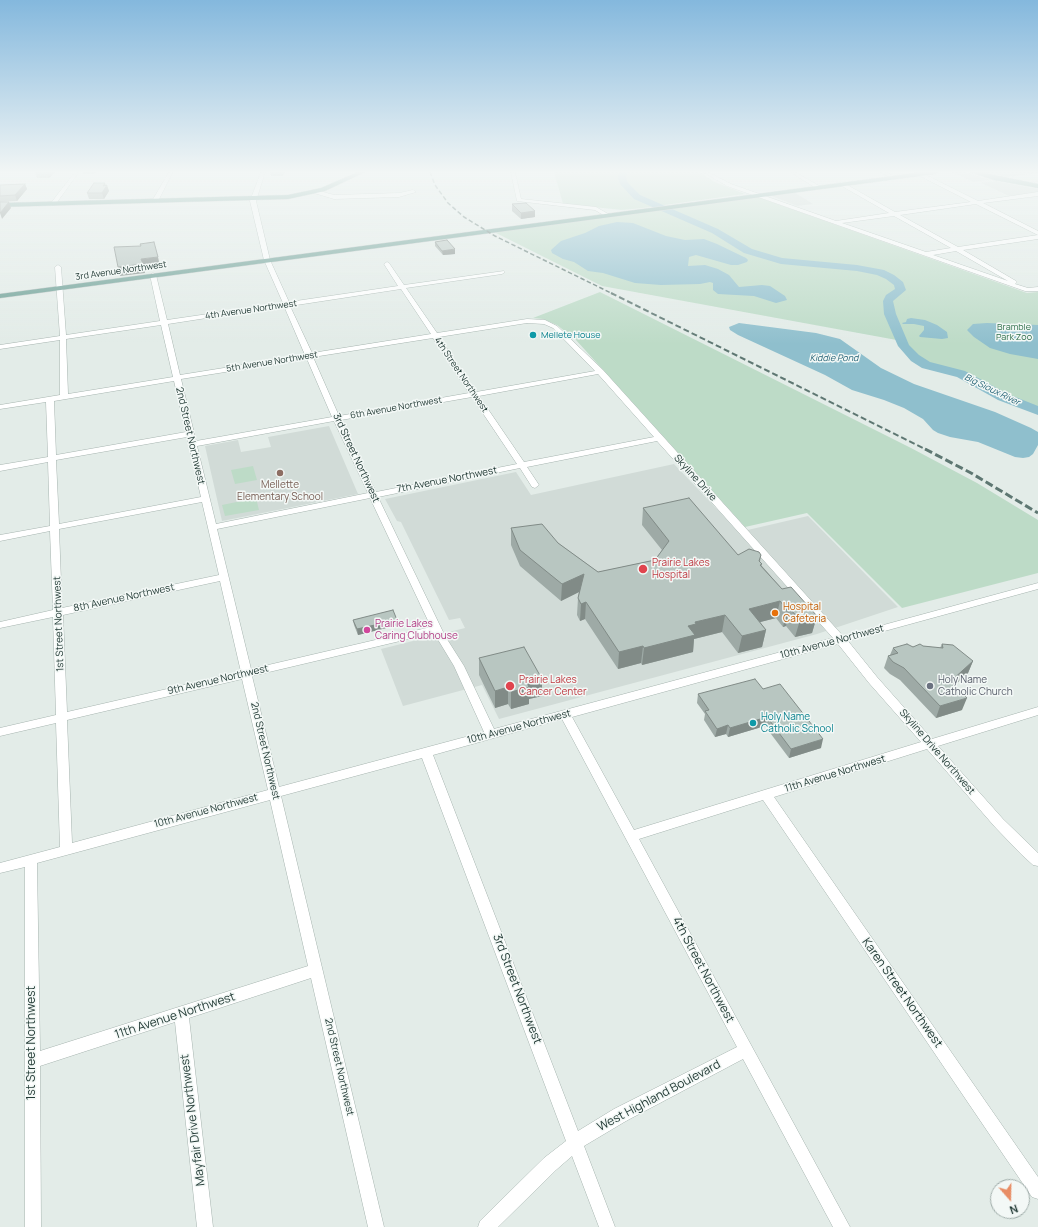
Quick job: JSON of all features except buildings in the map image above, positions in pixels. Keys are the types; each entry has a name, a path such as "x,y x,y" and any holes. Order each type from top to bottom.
{"main road":[{"name":"3rd Avenue Northwest","path":"0,296 499,229"}],"street":[{"name":"3rd Street Northwest","path":"260,229 267,260 337,419 437,629 459,666 490,735"},
{"path":"855,229 1027,290 1038,288"},
{"path":"922,229 1027,290"},
{"path":"924,254 1038,237"},
{"name":"4th Street Northwest","path":"387,264 535,485"},
{"path":"58,267 58,288 63,337 64,397"},
{"name":"4th Avenue Northwest","path":"0,346 402,288 502,272"},
{"name":"2nd Street Northwest","path":"153,276 317,970 376,1227"},
{"name":"5th Avenue Northwest","path":"0,407 526,321 545,322"},
{"name":"Skyline Drive","path":"545,322 555,327 564,335 600,372 840,639"},
{"name":"6th Avenue Northwest","path":"0,468 53,458 337,419 600,372"},
{"name":"1st Street Northwest","path":"50,399 59,612 66,850"},
{"name":"7th Avenue Northwest","path":"212,527 659,438"},
{"path":"0,538 205,499"},
{"name":"8th Avenue Northwest","path":"0,625 224,577"},
{"name":"10th Avenue Northwest","path":"0,868 1038,586"},
{"name":"9th Avenue Northwest","path":"0,732 437,629"},
{"name":"Skyline Drive Northwest","path":"840,639 1012,837 1038,861"},
{"name":"11th Avenue Northwest","path":"631,836 1038,711"},
{"name":"4th Street Northwest","path":"565,714 842,1227"},
{"name":"3rd Street Northwest","path":"426,752 607,1227"},
{"name":"Karen Street Northwest","path":"766,795 1038,1190"},
{"name":"1st Street Northwest","path":"31,859 33,1227"},
{"name":"11th Avenue Northwest","path":"32,1061 317,970"},
{"name":"Mayfair Drive Northwest","path":"181,1014 205,1227"},
{"name":"West Highland Boulevard","path":"486,1227 550,1164 575,1144 620,1114 746,1050"}],"shaded area":[{"name":"Mellette Elementary School","path":"329,426 358,494 222,521 205,446 238,440 241,452 271,447 268,437"},
{"name":"Prairie Lakes Hospital","path":"674,464 739,532 808,516 898,607 817,634 499,719 482,685 403,706 381,649 465,628 460,618 449,620 401,522 397,521 385,499 516,472 531,495"}],"green space":[{"name":"Bramble Park Zoo","path":"515,229 848,229 1027,293 1038,292 1038,411 1003,397 961,374 920,362 909,353 902,341 602,286 494,232"},
{"path":"600,292 911,448 977,483 1038,520 1038,573 902,608 807,513 745,527 576,340 557,325 543,319 533,318"},
{"path":"253,466 257,480 235,484 231,470"},
{"path":"256,498 259,510 225,516 222,505"}],"water":[{"path":"592,229 649,229 666,236 685,240 704,239 746,258 748,260 747,262 738,265 731,265 696,255 689,257 688,266 705,265 718,269 729,275 739,287 762,285 770,286 785,296 787,300 776,303 754,296 718,294 713,290 713,283 710,282 700,284 661,285 635,283 603,273 588,271 574,262 563,259 552,253 551,250 561,241"},
{"path":"911,318 925,320 937,325 947,332 948,338 942,339 920,337 919,336 924,330 924,326 902,323"},
{"name":"Kiddie Pond","path":"739,323 816,333 840,339 881,368 914,384 995,412 1031,428 1038,432 1038,445 1033,454 1029,457 1023,458 1015,457 978,442 950,437 938,433 933,430 923,419 904,408 852,390 825,375 730,330 729,327"},
{"path":"987,323 1038,325 1038,359 1010,354 990,348 967,330 973,324"}],"waterway":[{"name":"Big Sioux River","path":"711,229 748,251 781,261 857,268 880,272 890,277 899,284 901,290 890,297 888,301 890,314 904,346 915,358 926,365 961,374 1003,397 1038,411"}],"railway":[{"path":"484,229 613,294"},
{"path":"611,293 925,449"},
{"path":"925,449 971,473 1038,513"}],"place":[{"name":"Mellete House","path":"533,335"},
{"name":"Mellette Elementary School","path":"280,473"},
{"name":"Prairie Lakes Hospital","path":"643,569"},
{"name":"Hospital Cafeteria","path":"775,613"},
{"name":"Prairie Lakes Caring Clubhouse","path":"367,630"},
{"name":"Prairie Lakes Cancer Center","path":"510,686"},
{"name":"Holy Name Catholic Church","path":"930,686"},
{"name":"Holy Name Catholic School","path":"753,723"}]}
